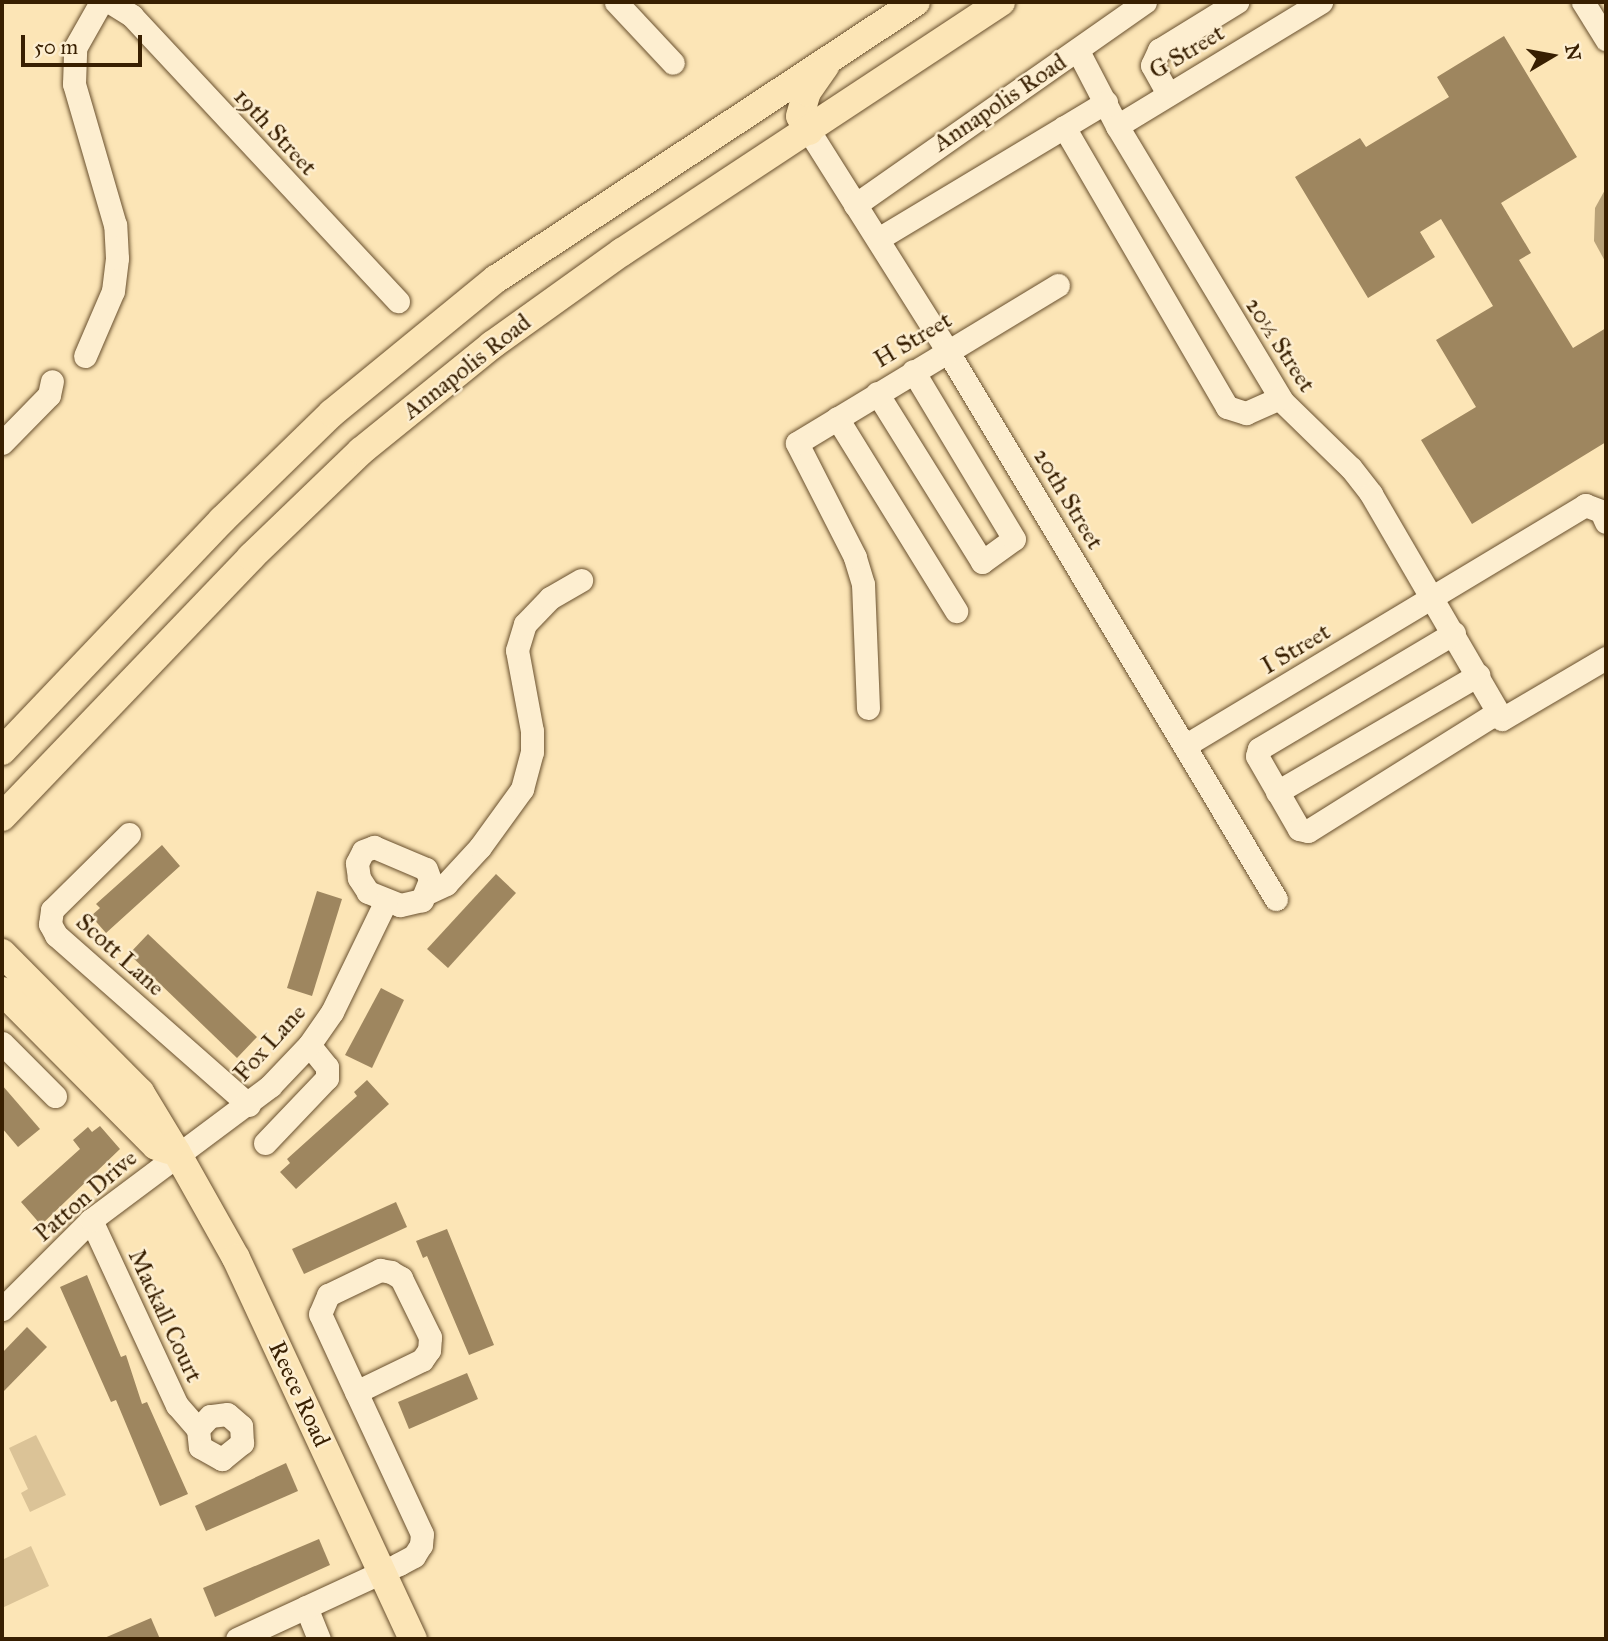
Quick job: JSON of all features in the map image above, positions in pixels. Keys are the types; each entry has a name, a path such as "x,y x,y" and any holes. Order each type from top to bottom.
{"main road":[{"name":"Annapolis Road","path":"2,751 222,520 332,413 496,279 916,2"},
{"name":"Annapolis Road","path":"2,817 251,557 360,451 492,345 600,267 1001,2"},
{"path":"809,131 800,116 807,92 830,58"},
{"name":"Reece Road","path":"2,953 140,1092 177,1153 236,1258 414,1639"},
{"path":"2,991 156,1146 177,1153"}],"street":[{"path":"85,356 113,291 117,258 115,225 74,84 75,48 102,2"},
{"name":"19th Street","path":"110,2 132,16 398,301"},
{"path":"615,2 673,63"},
{"name":"Annapolis Road","path":"855,205 1145,2"},
{"path":"1168,94 1152,65 1158,50 1237,2"},
{"name":"G Street","path":"1116,126 1321,2"},
{"path":"1583,2 1606,40"},
{"name":"20½ Street","path":"1078,51 1116,126 1280,398 1358,477 1434,597 1498,712"},
{"path":"878,239 1106,102"},
{"path":"1064,127 1227,407 1246,413 1280,398"},
{"name":"20th Street","path":"809,131 947,350 1276,899"},
{"name":"H Street","path":"868,708 863,584 855,558 796,443 1058,285"},
{"path":"877,393 982,562 1014,539 913,371"},
{"path":"2,443 49,395 52,380"},
{"path":"838,418 956,611"},
{"name":"I Street","path":"1186,745 1585,505 1601,511 1606,522"},
{"path":"429,892 426,869 416,860 374,847 363,851 357,863 359,878 368,891 386,901 412,904 446,884 514,804 528,773 532,731 517,650 525,624 550,598 581,580"},
{"path":"1454,634 1259,748 1257,756 1299,830 1308,831 1498,712 1502,719 1606,658"},
{"path":"1277,792 1478,675"},
{"name":"Scott Lane","path":"130,834 52,910 50,924 56,935 249,1105"},
{"name":"Fox Lane","path":"177,1153 249,1105 309,1045 365,950 386,901"},
{"path":"2,1043 55,1096"},
{"path":"265,1143 327,1078 327,1067 309,1045"},
{"name":"Patton Drive","path":"2,1309 91,1220 177,1153"},
{"name":"Mackall Court","path":"91,1220 177,1405 198,1429"},
{"path":"237,1639 414,1556 422,1534 356,1392 320,1314 321,1303 380,1270 391,1272 401,1278 430,1337 429,1350 422,1360 356,1392"},
{"path":"306,1607 318,1639"}],"shaded area":[{"path":"1606,188 1606,263 1594,241 1595,208"},
{"path":"36,1435 66,1495 30,1512 21,1493 28,1489 9,1448"},
{"path":"31,1546 49,1586 2,1608 2,1560"}],"building":[{"path":"1504,36 1577,157 1501,203 1531,253 1519,260 1573,348 1606,328 1606,442 1472,524 1421,440 1476,407 1436,340 1493,306 1441,219 1420,232 1435,257 1368,298 1295,177 1360,138 1366,147 1449,97 1437,77"},
{"path":"162,845 180,866 106,933 91,916 100,908 96,904"},
{"path":"496,874 516,893 448,968 427,949"},
{"path":"317,891 342,899 312,996 287,988"},
{"path":"148,934 257,1037 237,1058 129,954"},
{"path":"381,988 404,1000 372,1068 345,1055"},
{"path":"367,1080 389,1104 296,1189 280,1172 290,1163 287,1159 357,1096 354,1092"},
{"path":"2,1085 40,1129 18,1147 2,1128"},
{"path":"100,1126 120,1149 41,1225 21,1202 80,1149 73,1140 88,1127 92,1132"},
{"path":"396,1202 407,1227 304,1274 292,1249"},
{"path":"447,1229 494,1345 469,1355 427,1256 423,1258 416,1241"},
{"path":"87,1275 121,1357 126,1355 142,1404 147,1402 188,1494 160,1506 116,1400 111,1402 60,1287"},
{"path":"27,1327 47,1347 2,1393 2,1353"},
{"path":"467,1373 478,1399 409,1429 398,1402"},
{"path":"286,1463 298,1491 206,1531 195,1506"},
{"path":"319,1539 330,1565 215,1617 203,1588"},
{"path":"151,1618 160,1639 102,1639"}]}
